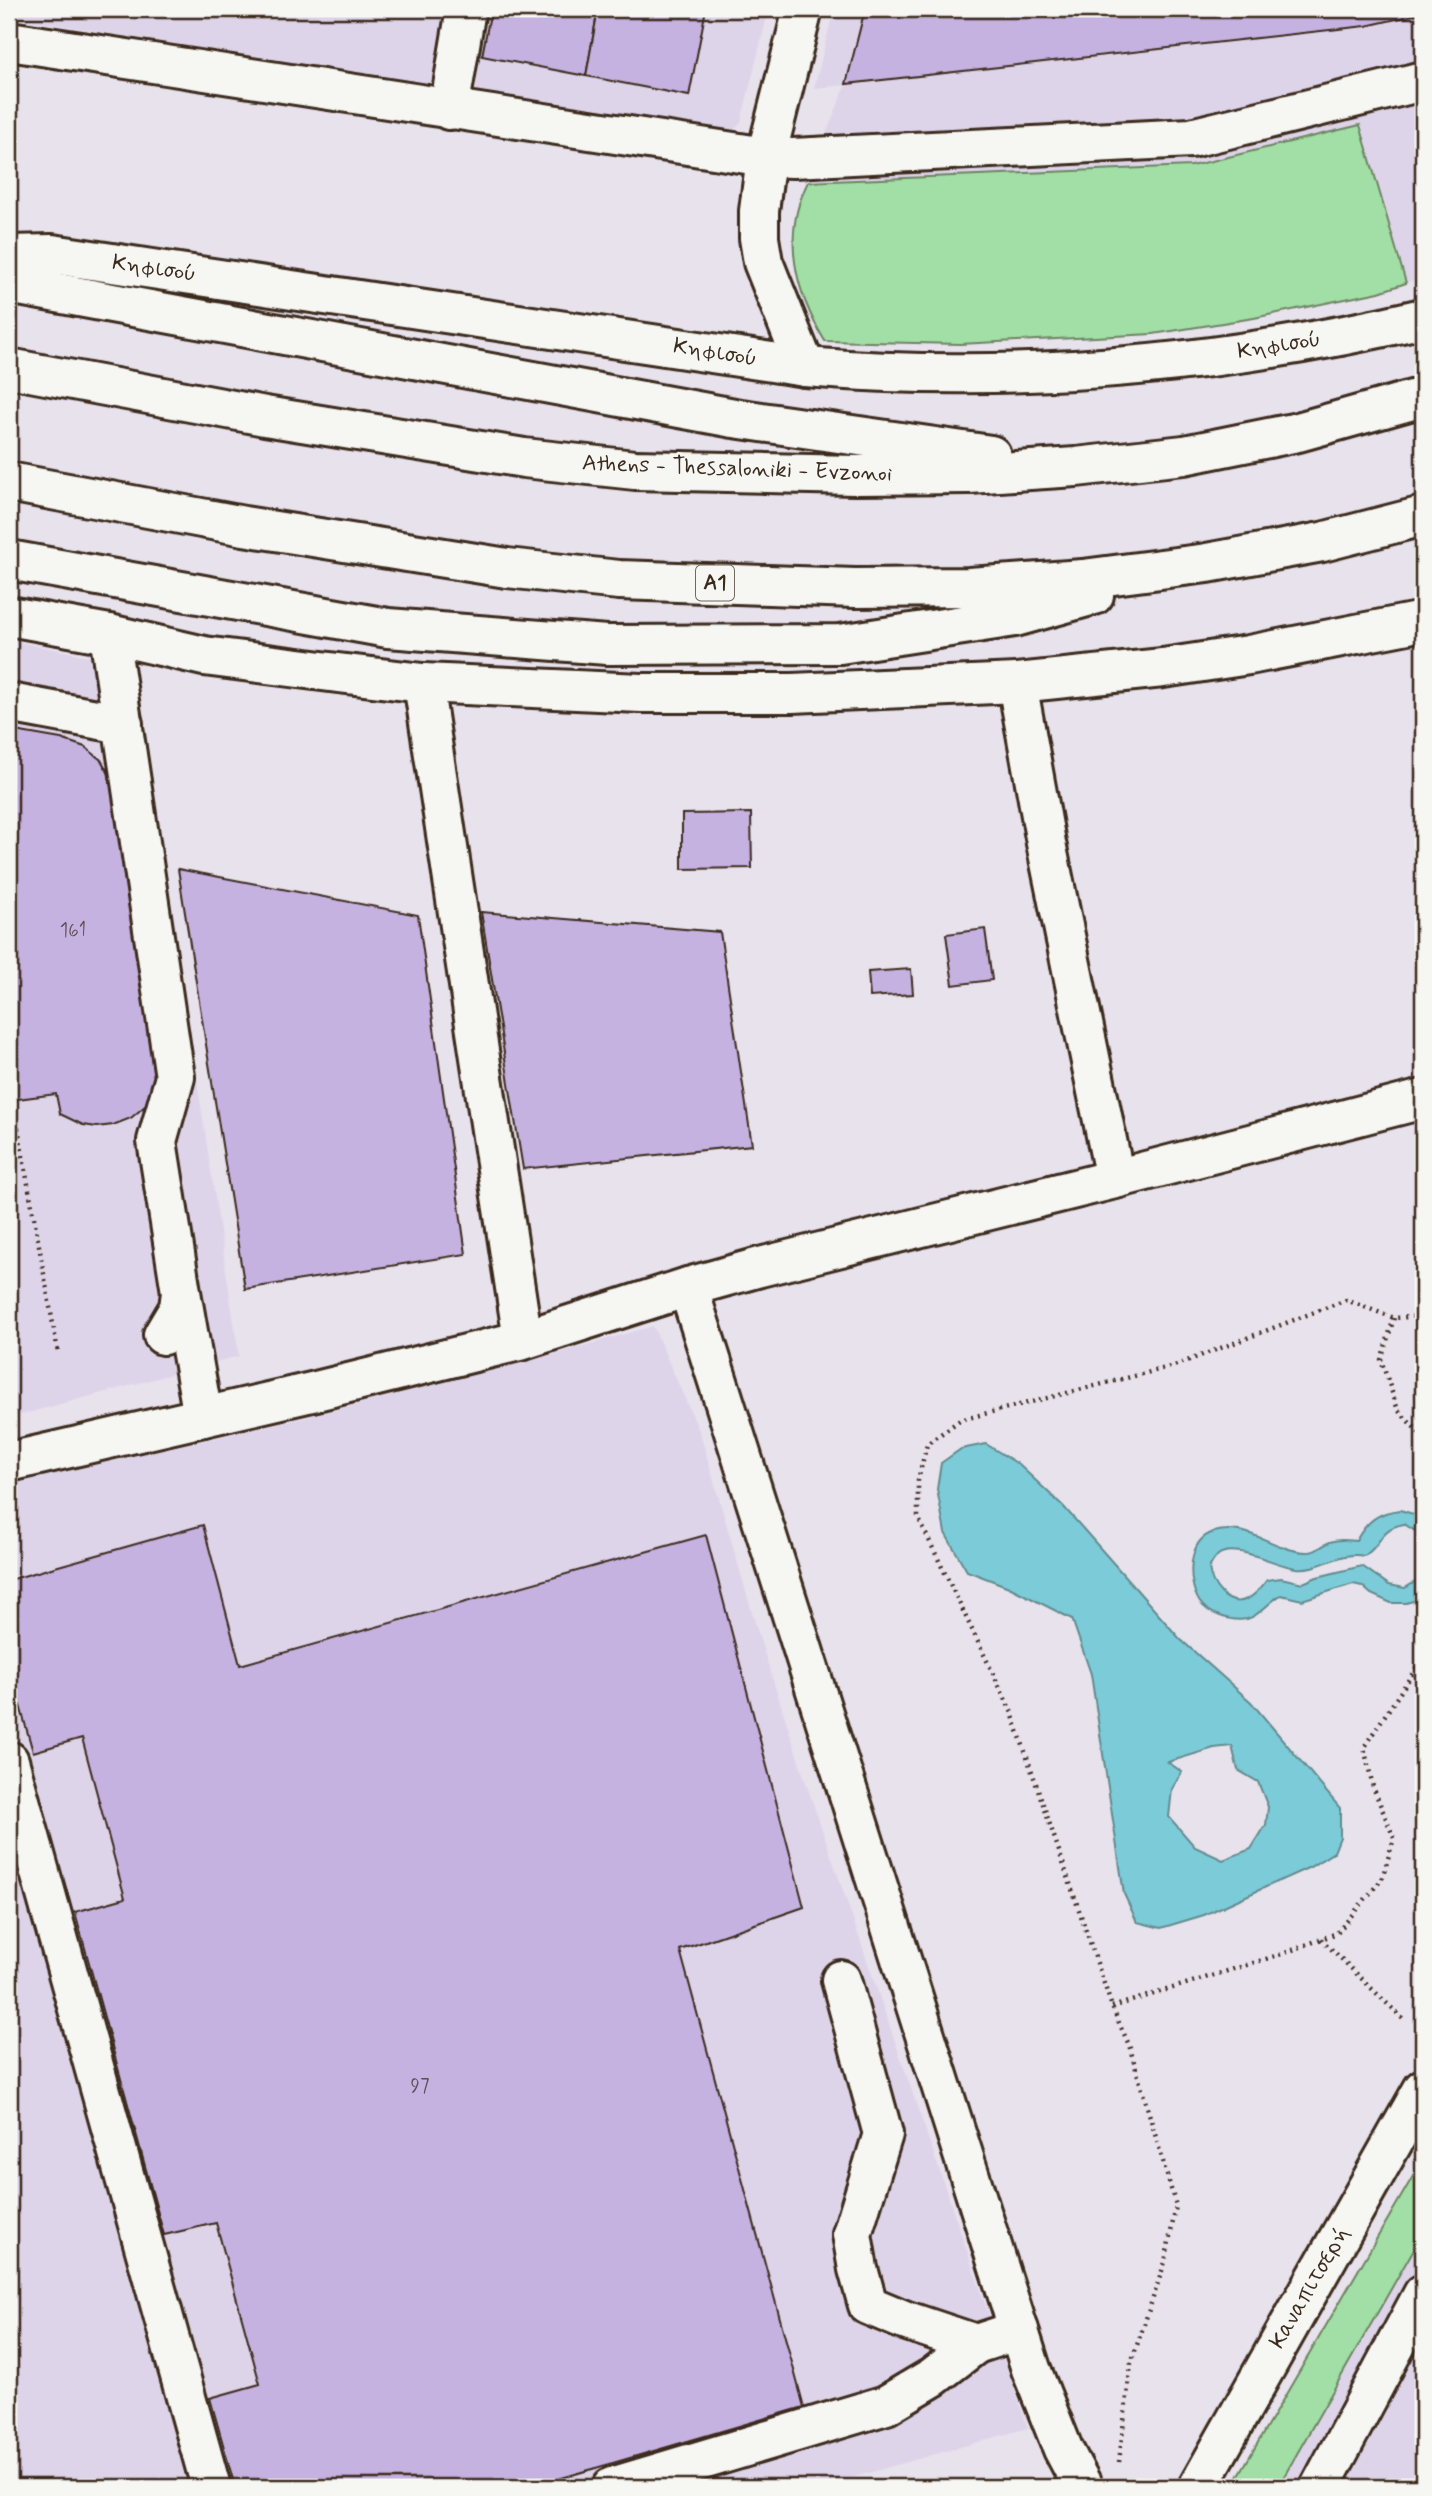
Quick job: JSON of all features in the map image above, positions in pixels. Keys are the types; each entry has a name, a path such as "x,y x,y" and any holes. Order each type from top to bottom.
{"main road":[{"path":"449,110 466,9"},
{"path":"803,9 766,157 759,211 761,250 770,283 805,367"},
{"path":"9,41 766,157 813,158 1191,138 1423,81"},
{"name":"Κηφισού","path":"9,255 52,254 805,367 853,371 1029,373 1122,368 1266,350 1423,318"},
{"path":"9,284 734,418 1076,467"},
{"name":"Athens - Thessaloniki - Evzonoi","path":"9,369 265,416 524,458 635,470 867,475 969,474 1076,467 1184,455 1298,432 1423,397"},
{"name":"Α1","path":"9,482 244,526 507,568 619,580 855,588 969,587 1083,579 1207,564 1322,542 1423,516"},
{"path":"9,560 388,628 607,645 840,644 1015,617 1207,564"},
{"path":"9,616 110,634 204,656 423,683 641,693 792,693 1017,683 1163,668 1249,655 1423,621"},
{"path":"110,634 175,1077 157,1141 203,1417"},
{"path":"423,683 523,1340"},
{"path":"1017,683 1046,843 1115,1179"},
{"path":"9,703 123,724"},
{"path":"9,1462 523,1340 688,1287 803,1255 1115,1179 1423,1099"},
{"path":"688,1287 1031,2369 1058,2438 1083,2487"},
{"path":"163,1335 179,1308 181,1292"},
{"path":"9,1761 211,2487"},
{"path":"841,1980 883,2134 852,2234 868,2305 976,2344"},
{"name":"Καναπιτσερή","path":"1198,2487 1423,2089"},
{"path":"1320,2487 1423,2294"},
{"path":"612,2487 886,2405 933,2378 976,2344 1019,2330"}],"path":[{"path":"13,1100 58,1352"},
{"path":"1118,2474 1131,2363 1165,2262 1176,2206 1129,2045 1112,2007 1012,1713 918,1517 918,1480 928,1444 960,1420 1174,1366 1346,1300 1394,1318 1423,1316"},
{"path":"1394,1318 1381,1360 1398,1410 1423,1437"},
{"path":"1112,2007 1337,1933 1382,1879 1394,1838 1373,1787 1364,1747 1423,1658"},
{"path":"1321,1939 1405,2021"}],"shaded area":[{"path":"9,9 769,9 741,122 732,133 720,137 9,17"},
{"path":"834,9 1423,9 1423,277 1379,292 1254,318 1153,334 960,344 825,341 798,281 792,245 794,219 800,197 846,85 814,88"},
{"path":"9,640 134,665 239,1356 9,1418"},
{"path":"653,1326 700,1433 758,1633 805,1780 1028,2428 819,2487 9,2487 9,1484 307,1417 544,1357"},
{"path":"1423,2233 1423,2487 1278,2487"}],"green space":[{"path":"1360,125 1406,283 1379,292 1254,318 1153,334 960,344 825,341 799,283 795,263 795,222 808,182 1191,166"},
{"path":"1423,2159 1423,2233 1278,2487 1232,2487"}],"water":[{"path":"986,1444 1018,1464 1063,1506 1180,1639 1251,1702 1340,1808 1340,1837 1334,1852 1310,1867 1204,1915 1161,1928 1137,1922 1124,1894 1091,1674 1072,1619 1009,1587 967,1571 945,1533 937,1489 941,1463 961,1449","holes":["1232,1746 1238,1770 1258,1782 1268,1807 1266,1825 1251,1849 1223,1860 1195,1847 1169,1817 1172,1789 1182,1772 1168,1762 1214,1748"]},
{"path":"1400,1510 1423,1517 1423,1544 1418,1533 1404,1524 1389,1529 1364,1556 1347,1556 1313,1567 1296,1568 1244,1553 1225,1552 1218,1555 1212,1563 1210,1574 1221,1593 1233,1601 1240,1601 1253,1595 1267,1580 1281,1578 1303,1583 1362,1566 1389,1585 1405,1588 1423,1577 1421,1599 1391,1603 1371,1594 1362,1586 1353,1584 1302,1600 1281,1595 1256,1615 1241,1620 1208,1610 1195,1593 1191,1572 1194,1552 1205,1536 1214,1532 1238,1531 1283,1547 1309,1552 1333,1541 1356,1541 1374,1519"}],"building":[{"path":"491,9 598,9 586,76 482,56"},
{"path":"598,9 706,9 689,96 586,76"},
{"path":"865,9 1423,9 1423,13 1366,26 846,84"},
{"path":"9,730 61,739 85,747 101,760 116,786 158,1074 154,1094 145,1106 131,1118 113,1125 83,1125 60,1114 56,1094 9,1100"},
{"path":"751,813 752,868 682,869 682,814"},
{"path":"178,869 418,915 466,1254 245,1289"},
{"path":"481,912 720,932 752,1145 523,1169"},
{"path":"985,929 992,980 953,985 946,934"},
{"path":"911,969 913,994 870,997 868,972"},
{"path":"203,1525 240,1665 706,1535 804,1907 680,1950 804,2407 531,2487 235,2487 210,2398 260,2384 216,2223 164,2235 75,1912 125,1898 82,1738 33,1752 9,1666 9,1580"}]}
